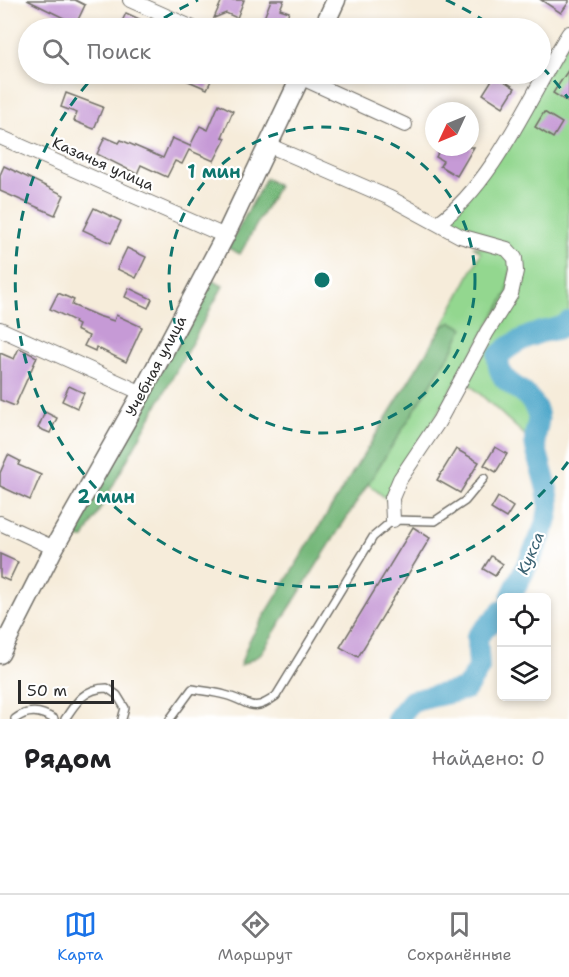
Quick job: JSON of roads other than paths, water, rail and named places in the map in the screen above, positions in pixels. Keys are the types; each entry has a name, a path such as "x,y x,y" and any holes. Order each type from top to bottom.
{"street":[{"path":"130,0 170,18"},
{"path":"328,18 336,0"},
{"path":"551,64 569,33"},
{"name":"Учебная улица","path":"0,654 54,548 142,393 225,236 294,84"},
{"path":"317,84 405,125"},
{"path":"438,223 453,212 490,167 539,84"},
{"name":"Казачья улица","path":"0,137 225,236"},
{"path":"268,145 390,198 460,237 507,249 515,258 516,271 511,294 487,332 440,421 400,479 392,498 393,520"},
{"path":"0,329 142,393"},
{"path":"0,523 54,548"}],"lane":[{"path":"170,719 192,689 227,695 250,707 264,705 276,696 373,537 393,520 435,520 465,501 484,478"},
{"path":"65,719 76,701 86,693 107,688 117,695 125,708 122,719"},
{"path":"15,719 27,712 43,713 54,719"}],"waterway":[{"name":"Кукса","path":"514,593 540,539 549,505 547,488 535,444 537,412 530,399 506,380 499,367 498,356 524,339 560,328 569,322"},
{"name":"Кукса","path":"397,719 412,701 466,689 479,668 477,637 497,616"}]}
